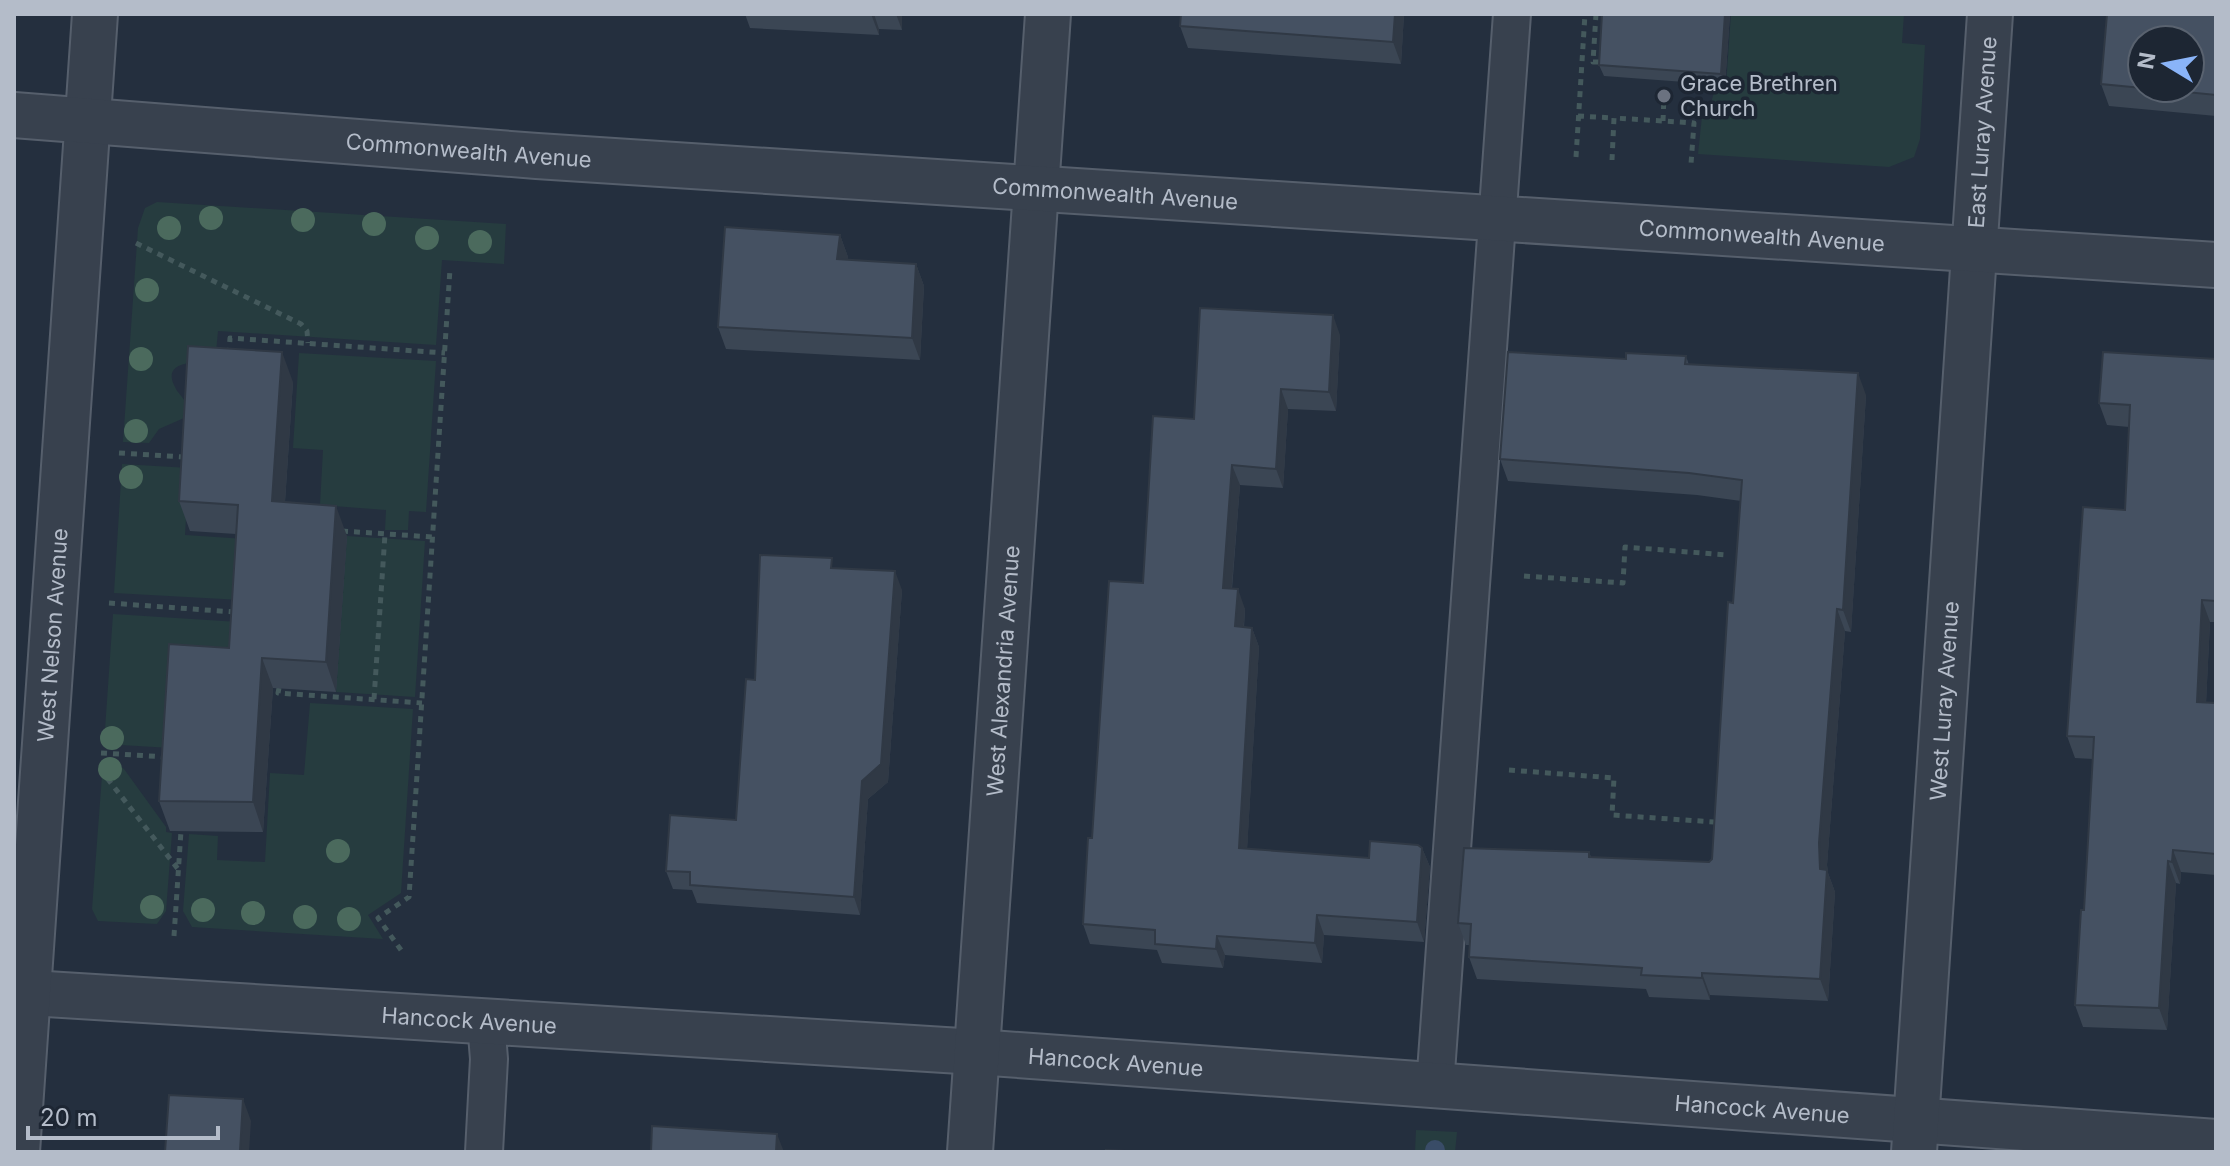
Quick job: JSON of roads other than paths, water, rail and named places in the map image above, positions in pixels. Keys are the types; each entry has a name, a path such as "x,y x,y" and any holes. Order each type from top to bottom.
{"street":[{"name":"West Nelson Avenue","path":"17,1152 21,993 95,14"},
{"name":"West Alexandria Avenue","path":"970,1152 1048,14"},
{"name":"East Luray Avenue","path":"1976,249 1990,14"},
{"name":"Commonwealth Avenue","path":"14,115 537,156 2216,265"},
{"name":"West Luray Avenue","path":"1915,1136 1976,249"},
{"name":"Hancock Avenue","path":"21,993 977,1052 1435,1086 1915,1136 2216,1142"}],"lane":[{"path":"1435,1086 1512,14"},
{"path":"484,1152 489,1059 486,1022"}],"place":[{"name":"Grace Brethren Church","path":"1664,96"}]}
